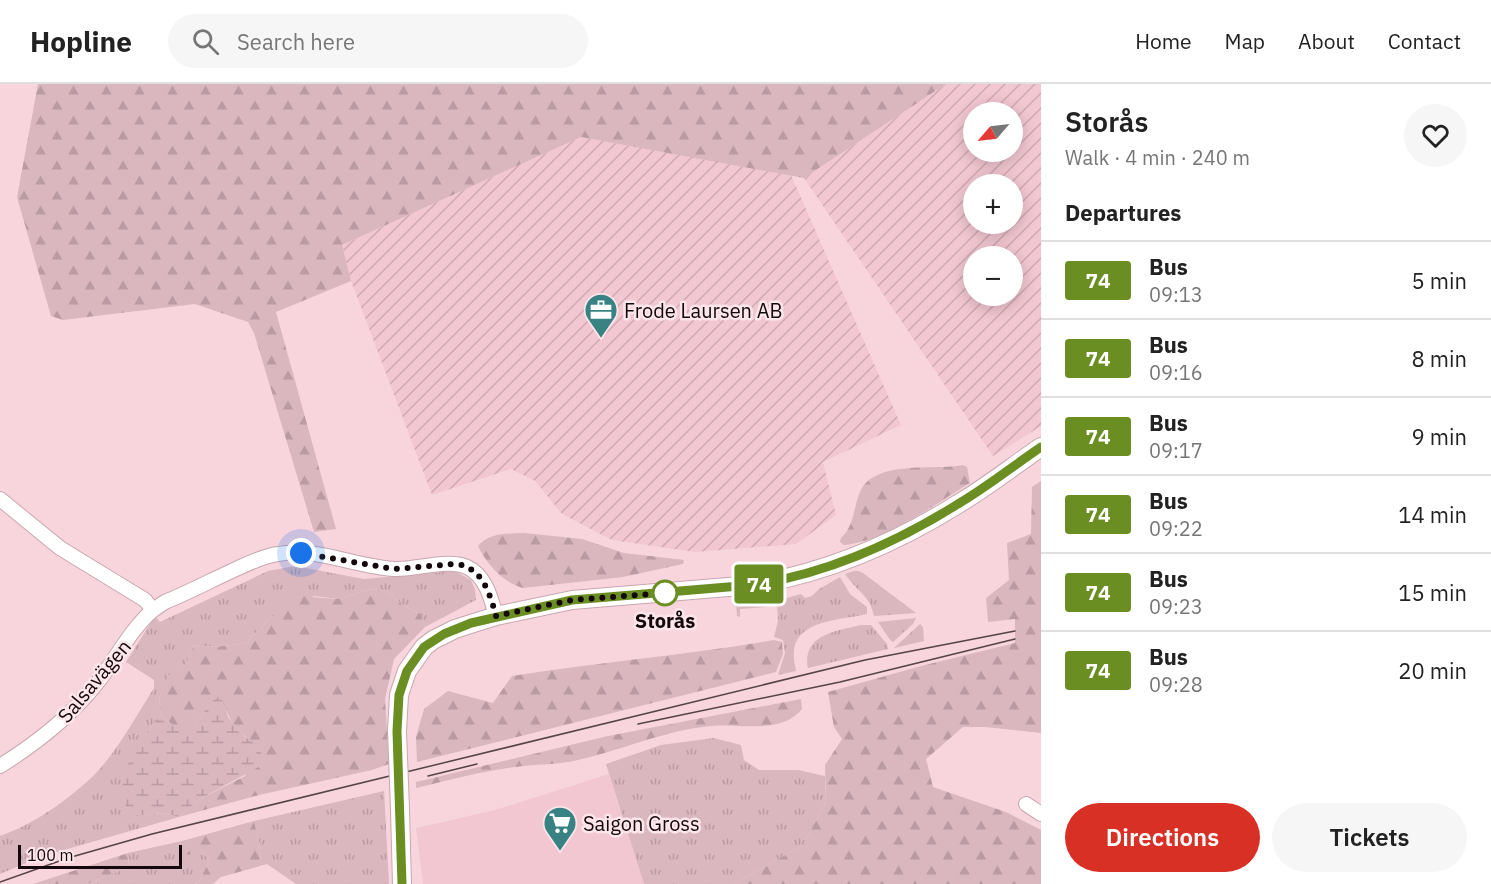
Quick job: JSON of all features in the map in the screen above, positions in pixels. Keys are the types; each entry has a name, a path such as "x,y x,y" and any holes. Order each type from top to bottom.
{"street":[{"path":"402,884 397,731 399,695 402,681 415,658 433,640 455,629 496,616 572,600 752,585 779,581 838,564 887,544 926,523 960,503 1041,447"},
{"path":"1,502 60,548 145,600 153,610 165,602 252,562 291,552 394,569 463,565 474,570 484,583 496,616"},
{"name":"Salsavägen","path":"0,766 44,737 72,711 97,683 142,621 153,610"},
{"path":"1026,804 1041,813"}],"shaded area":[{"path":"946,84 1041,84 1041,426 993,456 804,178"},
{"path":"581,137 791,175 901,425 823,462 836,515 796,544 695,552 612,540 562,514 535,481 511,469 432,495 351,281 342,245"},
{"path":"609,774 644,884 423,884 416,828 495,810"}],"green space":[{"path":"38,84 946,84 804,178 581,137 342,245 351,281 276,312 336,529 314,532 254,333 248,322 195,304 63,320 51,316 17,197"},
{"path":"963,465 967,467 970,483 942,501 876,537 844,545 840,542 849,528 860,492 878,475 906,468"},
{"path":"1041,481 1041,733 963,727 926,759 933,787 1006,812 1041,830 1041,884 734,884 803,845 826,802 825,765 842,739 834,727 828,692 1015,643 1015,619 988,622 986,598 1009,580 1007,543 1031,534 1032,487"},
{"path":"524,533 582,539 624,553 684,560 683,564 623,577 523,588 509,582 496,572 478,546 493,536"},
{"path":"295,566 364,579 455,571 471,580 476,600 425,627 421,614 403,605 387,591 370,589 339,599 314,596 268,620 246,643 215,647 194,645 186,664 168,677 159,698 161,715 146,734 136,816 163,813 179,817 43,856 0,874 0,836 48,812 90,779 116,748 154,688 154,680 126,662 155,616 160,622 268,571"},
{"path":"854,571 863,573 916,613 874,616 866,598 845,574"},
{"path":"840,577 850,594 867,607 867,614 823,623 803,633 797,640 794,651 796,671 778,675 785,653 783,640 774,637 778,621 777,602 801,594 805,598 812,596 819,589"},
{"path":"370,589 387,591 403,605 421,614 425,627 394,659 385,699 389,764 179,817 200,799 245,776 258,746 238,729 225,706 208,705 195,727 175,727 161,715 159,698 168,676 186,664 194,645 215,647 246,643 296,596 339,599"},
{"path":"769,600 767,607 740,609 740,617 737,616 736,603"},
{"path":"916,618 913,624 893,642 878,622"},
{"path":"920,624 923,627 924,641 894,648"},
{"path":"871,625 887,644 888,649 808,668 810,648 816,641 832,632"},
{"path":"774,640 782,642 783,654 776,672 417,762 416,737 424,709 448,691 493,703 512,676"},
{"path":"219,696 228,717 244,736 258,746 266,763 200,799 179,817 163,813 136,816 121,801 124,771 146,734 161,715 175,727 195,727 208,705"},
{"path":"801,699 802,709 793,717 772,725 723,725 694,728 578,760 490,771 416,788 416,782 608,736"},
{"path":"714,738 741,745 744,760 759,770 798,770 825,776 826,802 803,845 734,884 644,884 606,764 661,745"},
{"path":"384,791 389,884 296,884 267,864 260,866 261,850 254,821"},
{"path":"254,821 261,850 260,866 221,877 213,884 195,884 199,882 209,861 203,852 180,856 177,848 182,841"},
{"path":"182,841 177,848 203,852 209,861 199,882 195,884 87,884 129,867 128,853"},
{"path":"128,853 129,867 87,884 33,884"}],"tram line":[{"path":"0,882 68,858 152,834 865,660 1015,631"},
{"path":"638,724 840,682 1015,639"},
{"path":"428,776 477,764"}],"bus line":[{"name":"74","path":"402,884 397,731 399,695 402,681 415,658 433,640 471,623 572,600 752,585 779,581 838,564 918,528 960,503 1041,447"}],"place":[{"name":"Frode Laursen AB","path":"601,339"},
{"name":"Storås","path":"665,593"},
{"name":"Saigon Gross","path":"560,852"}],"route":[{"path":"301,553 394,569 463,565 474,570 484,583 496,616 572,600 665,593"}]}
